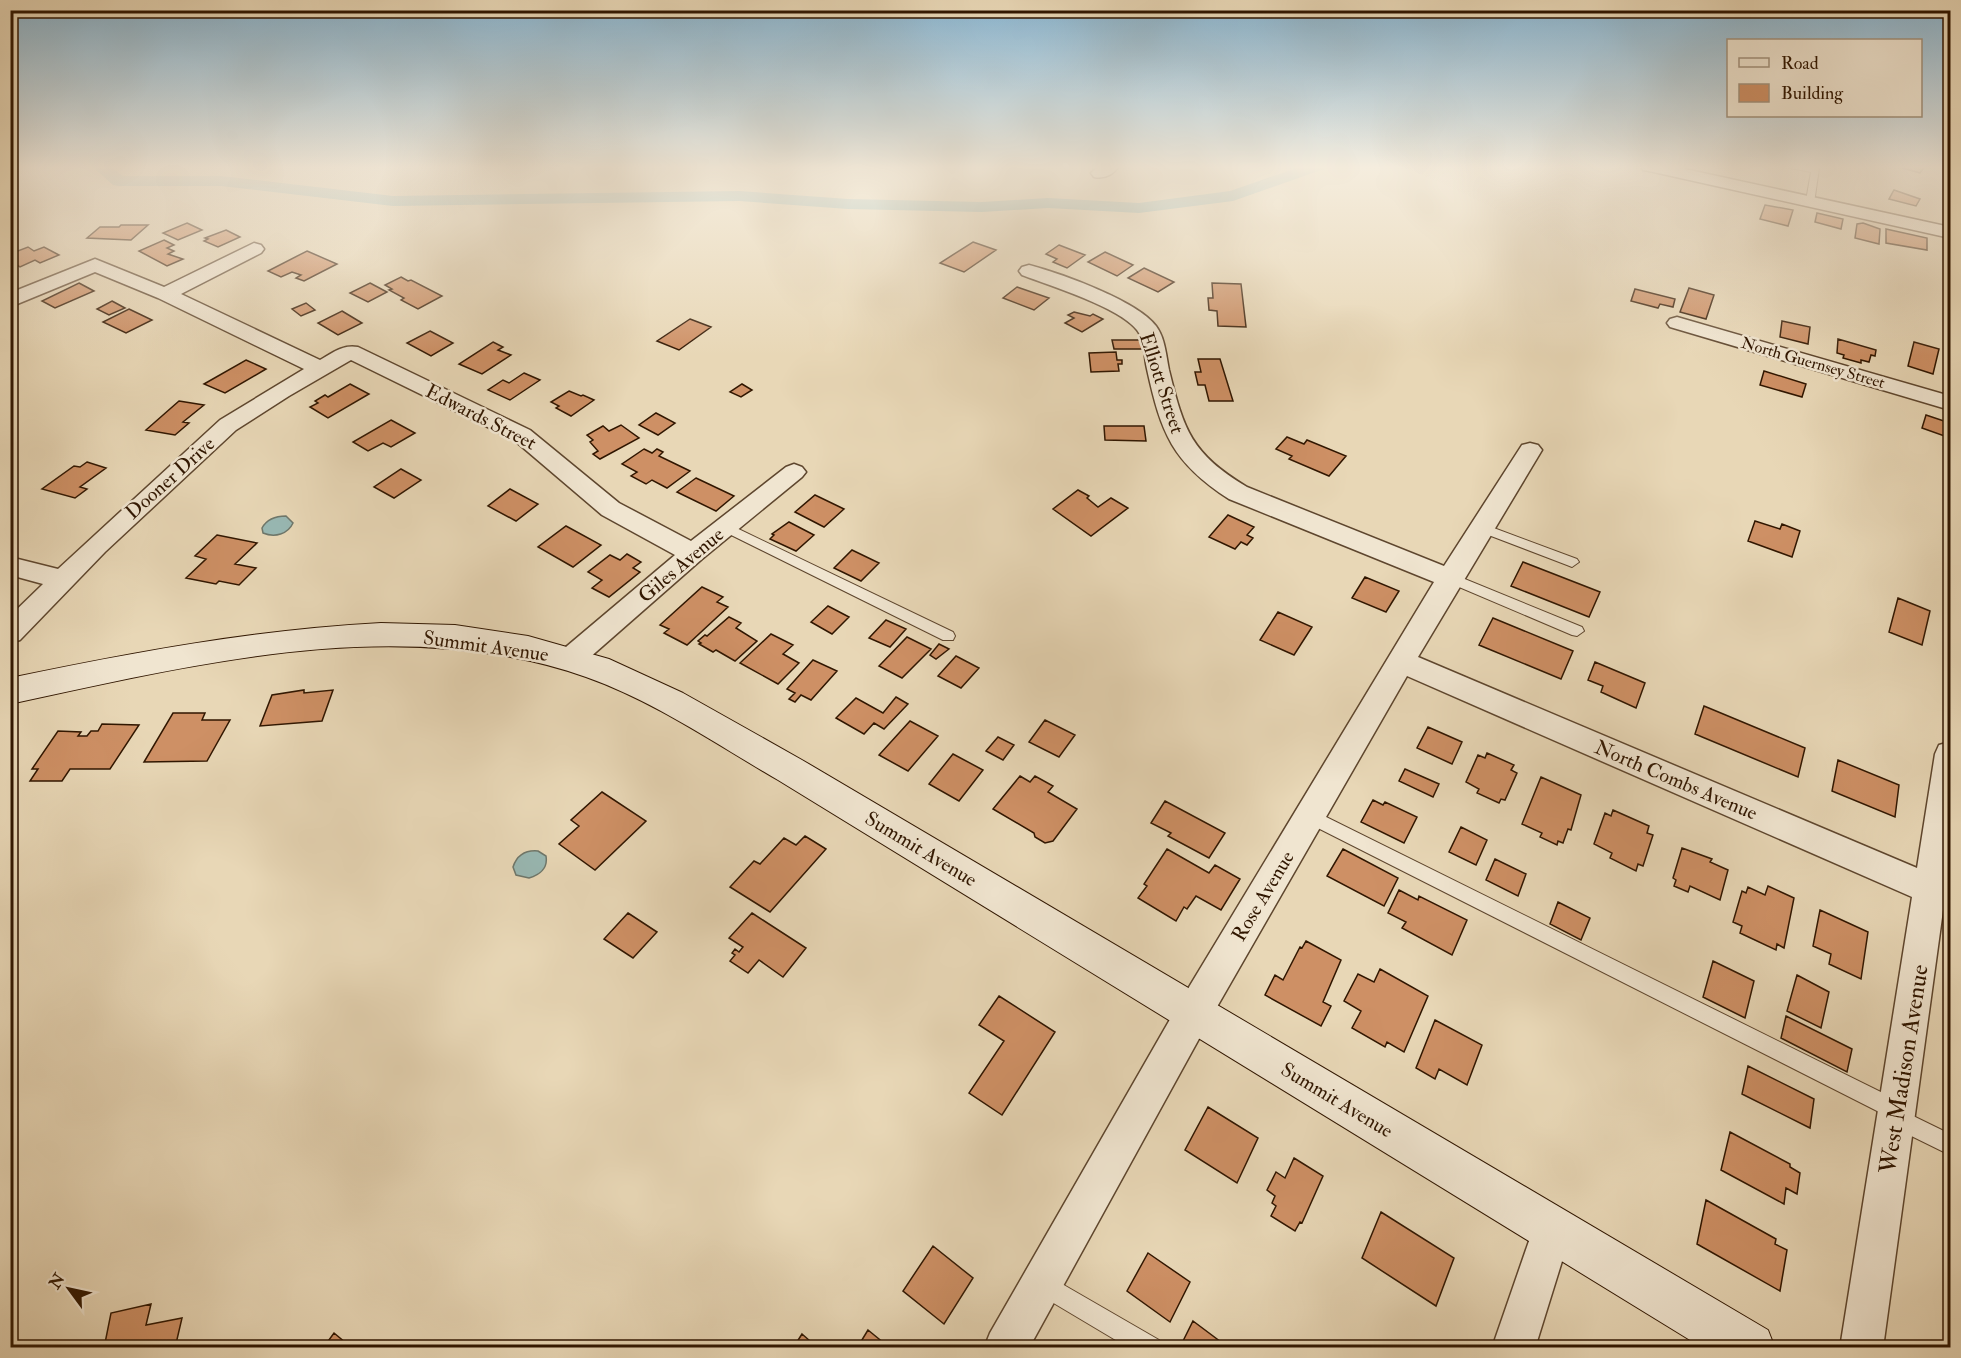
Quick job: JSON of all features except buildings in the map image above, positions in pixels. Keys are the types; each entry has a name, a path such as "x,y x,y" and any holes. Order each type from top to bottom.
{"street":[{"path":"1934,229 1950,233"},
{"path":"165,294 254,249"},
{"path":"10,301 95,265 165,294 322,369"},
{"name":"Elliott Street","path":"1029,272 1126,310 1149,329 1175,428 1185,450 1206,474 1238,493 1450,578"},
{"name":"North Guernsey Street","path":"1677,323 1950,403"},
{"name":"Dooner Drive","path":"10,633 61,579 228,425 281,390 350,352"},
{"name":"Edwards Street","path":"350,352 522,435 541,447 602,502 639,526 693,554"},
{"name":"Rose Avenue","path":"1005,1347 1043,1284 1193,1014 1450,578 1530,450"},
{"name":"Giles Avenue","path":"570,659 794,472"},
{"path":"10,566 61,579"},
{"name":"Summit Avenue","path":"10,691 192,655 363,636 466,639 524,648 570,659 649,691 790,770 1750,1347"},
{"name":"North Combs Avenue","path":"1402,662 1941,894"},
{"name":"West Madison Avenue","path":"1861,1347 1897,1115 1941,894 1950,754"},
{"path":"1514,1347 1552,1229"}],"lane":[{"path":"726,527 948,636"},
{"path":"1483,528 1572,562"},
{"path":"1450,578 1577,631"},
{"path":"1311,816 1897,1115 1950,1145"},
{"path":"1043,1284 1151,1347"}],"water":[{"path":"286,516 293,523 288,530 276,535 263,533 262,528 269,520"},
{"path":"538,851 546,856 546,864 542,870 529,878 516,875 513,867 520,856 526,852"}]}
